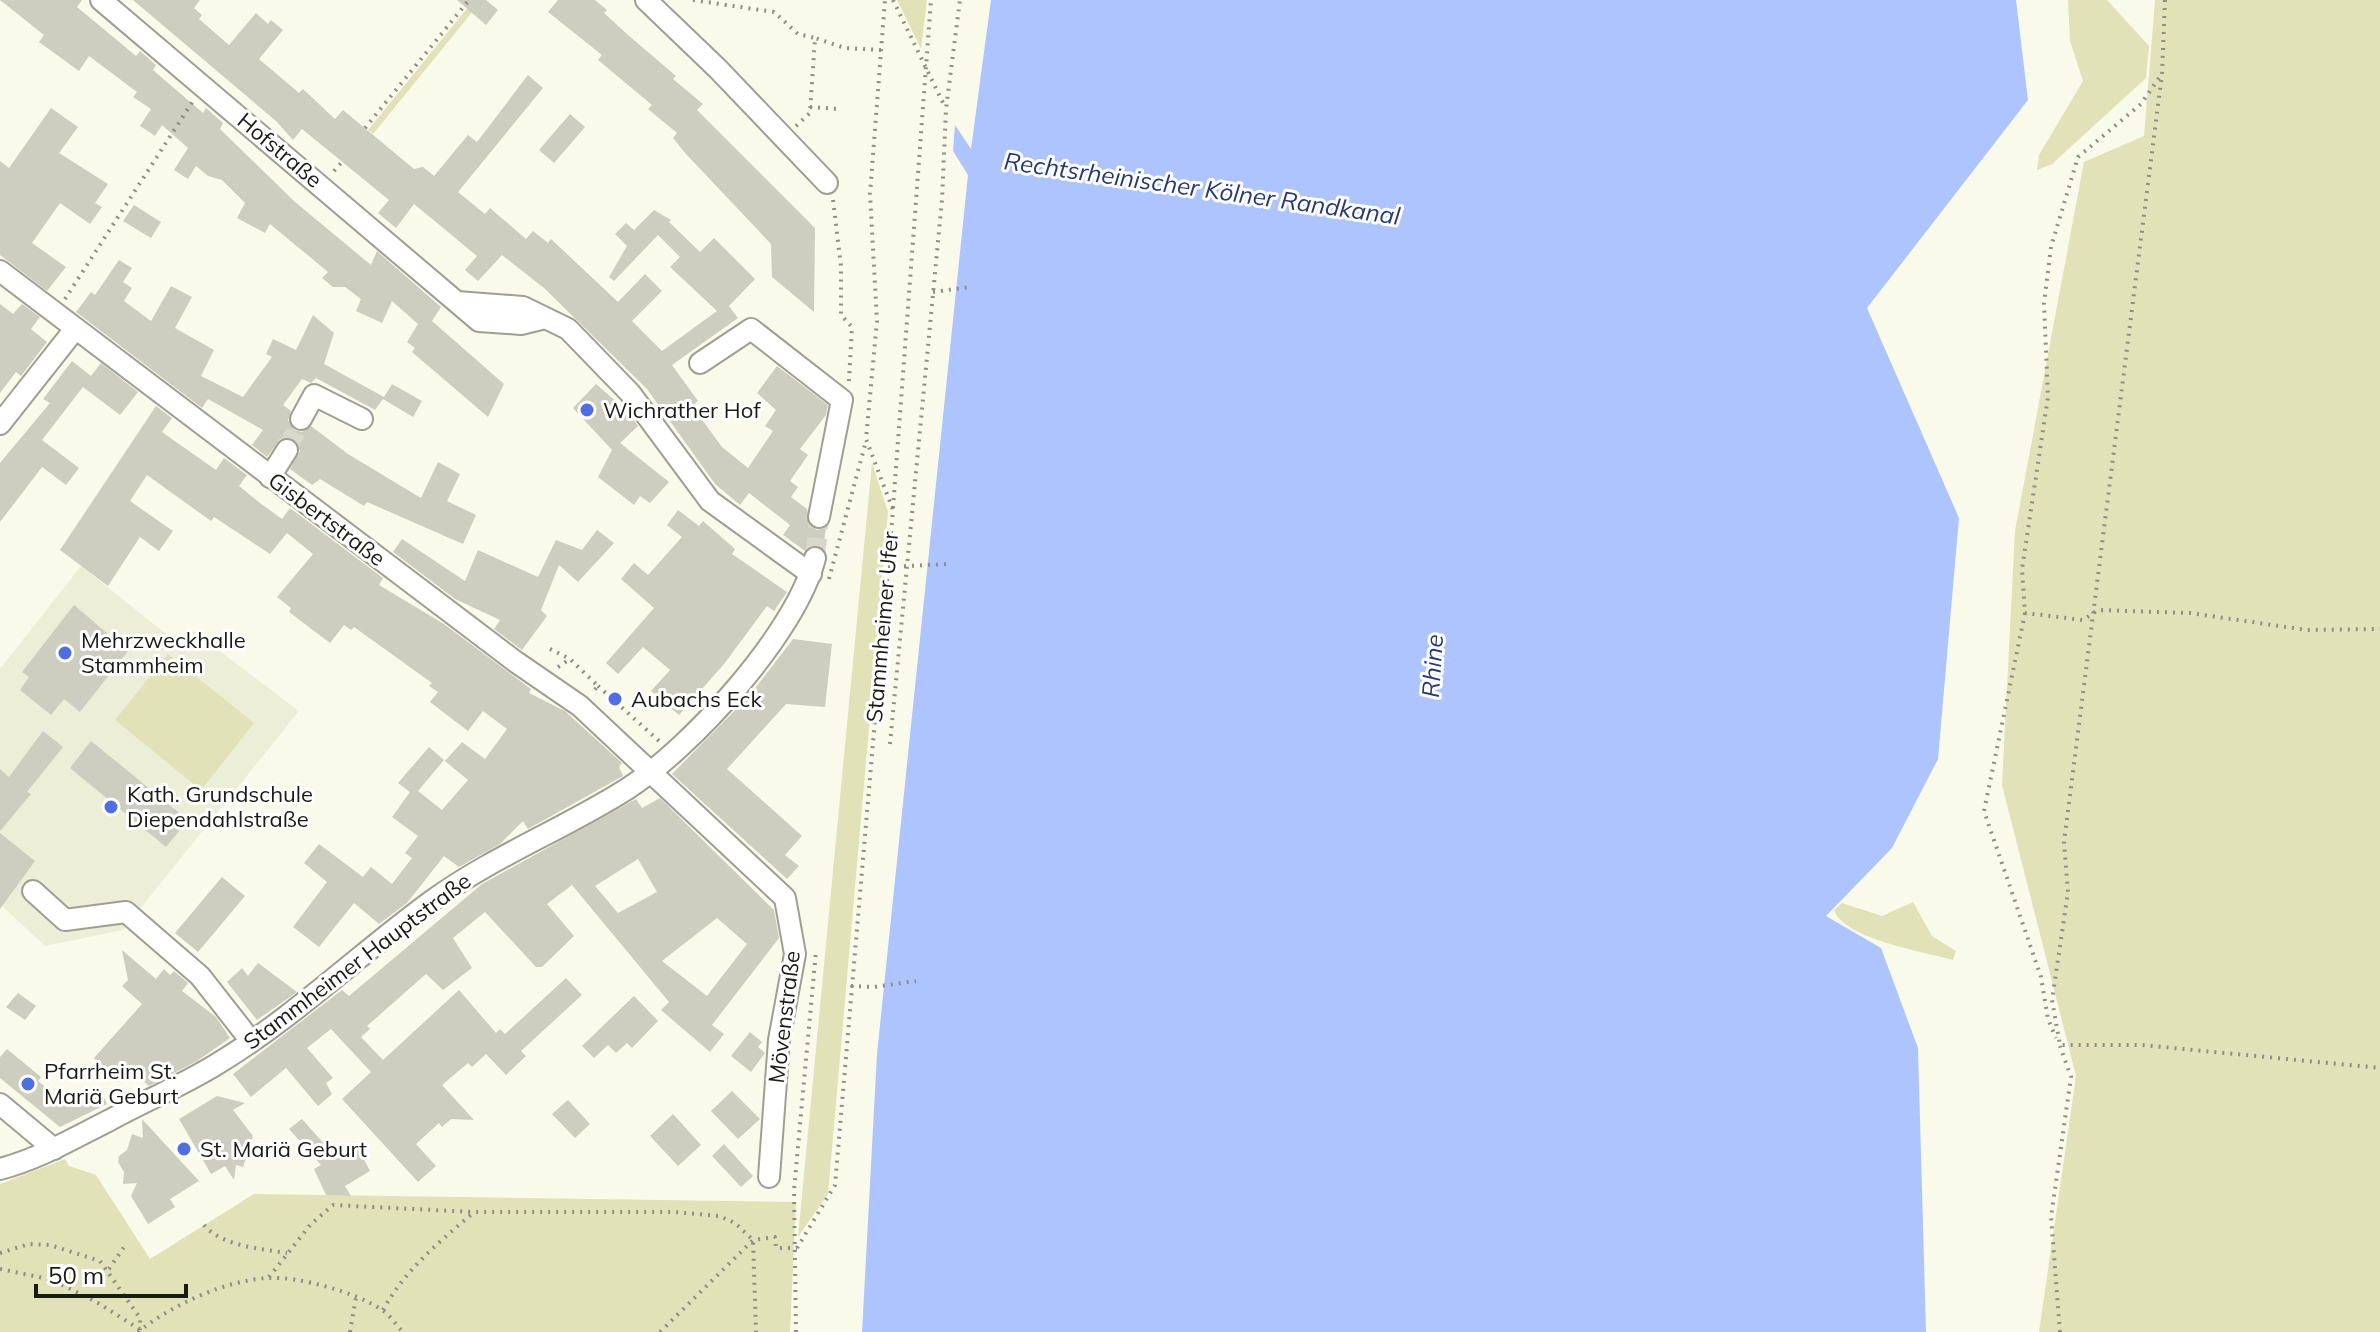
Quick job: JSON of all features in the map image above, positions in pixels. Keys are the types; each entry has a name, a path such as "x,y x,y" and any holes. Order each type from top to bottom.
{"street":[{"name":"Hofstraße","path":"101,0 479,321 521,324 545,318 568,329 630,393 710,501 816,573"},
{"path":"646,0 709,60 827,183"},
{"name":"Gisbertstraße","path":"0,271 270,477 580,706 631,751 649,773"},
{"path":"0,424 75,329"},
{"path":"700,363 751,329 842,400 819,517"},
{"path":"301,419 314,395 362,419"},
{"path":"270,477 287,450"},
{"name":"Stammheimer Hauptstraße","path":"0,1169 54,1149 217,1065 458,883 649,773 746,675 816,573"},
{"name":"Mövenstraße","path":"649,773 785,898 795,954 779,1040 769,1177"},
{"path":"33,891 65,920 126,912 200,976 251,1041"},
{"path":"0,1104 54,1149"}],"path":[{"path":"365,128 469,0"},
{"path":"693,0 774,12 798,34 845,48 881,50"},
{"name":"Stammheimer Ufer","path":"797,1248 833,1194 835,1185 893,510 866,439 877,321 870,194 885,0"},
{"path":"893,0 946,109"},
{"path":"893,510 923,64 931,0"},
{"path":"890,744 933,292 946,109 960,0"},
{"path":"2060,1045 2052,1000 2068,892 2064,842 2162,74 2165,0"},
{"path":"783,137 810,113 815,38"},
{"path":"2060,1332 2051,1217 2071,1077 2048,1019 2041,977 1984,811 2025,613 2022,569 2048,397 2044,303 2051,247 2078,157 2141,104 2162,74"},
{"path":"55,313 203,86"},
{"path":"810,107 839,109"},
{"path":"827,183 835,209 841,315 852,327 849,382 842,400"},
{"path":"933,292 970,287"},
{"path":"816,573 833,575 866,439"},
{"path":"840,510 849,512"},
{"path":"888,567 947,564"},
{"path":"2025,613 2083,620 2098,610 2190,613 2307,630 2380,629"},
{"path":"550,649 570,659"},
{"path":"598,686 672,752"},
{"path":"796,1332 794,1190 818,961 815,941"},
{"path":"851,986 916,981"},
{"path":"2060,1045 2142,1045 2380,1068"},
{"path":"269,1277 311,1224 333,1205 473,1212 674,1212 719,1216 735,1223 753,1240 756,1332"},
{"path":"383,1310 395,1289 422,1256 473,1212"},
{"path":"204,1225 208,1230 246,1246 287,1253"},
{"path":"660,1332 753,1240 775,1237 776,1248 797,1248"},
{"path":"0,1253 29,1244 50,1245 100,1261 109,1269 140,1318 141,1331"},
{"path":"109,1269 124,1247"},
{"path":"0,1269 53,1280 98,1303 141,1331"},
{"path":"141,1331 189,1301 269,1277 356,1297 383,1310 403,1332"},
{"path":"350,1332 356,1297"}],"shaded area":[{"name":"Kath. Grundschule Diependahlstraße","path":"81,566 180,645 193,631 299,711 123,930 45,946 0,904 0,669"}],"green space":[{"path":"474,0 482,0 373,134 368,130"},
{"path":"897,0 927,0 921,49"},
{"path":"2068,0 2107,0 2149,46 2146,78 2052,164 2037,170 2039,155 2083,81 2070,41"},
{"path":"2155,0 2380,0 2380,1332 2039,1332 2076,1076 2002,785 2015,531 2084,162 2144,136"},
{"path":"872,463 888,512 828,1194 798,1237"},
{"path":"168,654 254,723 201,790 115,720"},
{"path":"1913,902 1932,936 1956,951 1953,960 1869,936 1853,929 1834,910 1842,903 1882,916"},
{"path":"65,1159 69,1166 96,1175 150,1259 254,1194 796,1202 790,1332 0,1332 0,1184"}],"water":[{"path":"991,0 2016,0 2028,100 1867,308 1959,518 1938,759 1892,848 1826,916 1881,948 1918,1048 1926,1332 862,1332 877,1054 968,175 953,151 955,125 971,149"}],"building":[{"path":"0,0 82,0 77,7 136,56 140,51 156,65 153,70 203,113 206,108 223,123 220,129 295,202 371,265 377,251 441,307 432,321 504,384 488,417 412,352 415,348 407,342 418,324 392,301 382,323 356,311 361,299 345,287 333,287 322,278 328,272 270,224 265,233 237,218 245,203 222,180 208,176 196,166 188,179 174,170 188,148 162,125 155,136 140,126 151,109 133,97 137,92 89,56 79,71 39,42 44,35"},
{"path":"133,0 200,0 194,8 202,15 199,19 229,45 256,13 268,24 271,20 283,30 259,59 299,93 303,89 335,119 343,110 414,169 423,167 434,176 468,135 477,142 528,75 543,88 458,192 485,214 490,208 526,239 533,231 548,243 551,239 618,302 645,274 662,291 632,321 662,351 717,311 670,267 680,257 658,235 614,281 609,277 627,246 615,234 626,223 634,230 654,210 671,220 669,222 700,252 714,238 755,279 729,306 738,318 672,365 698,401 692,406 722,447 748,468 773,431 765,426 776,410 757,393 777,366 828,405 826,415 800,449 808,455 790,481 798,487 791,497 807,509 810,526 817,530 826,528 823,548 814,545 805,551 783,535 790,525 749,493 740,505 715,484 647,389 544,288 502,255 478,281 465,270 477,256 414,204 396,228 378,213 389,200 302,129 293,140 276,121"},
{"path":"457,0 486,0 498,10 486,25"},
{"path":"558,0 595,0 607,10 604,13 703,104 697,110 815,228 814,312 772,277 771,244 686,154 673,138 677,133 648,109 652,105 598,60 602,55 548,12"},
{"path":"51,108 78,127 59,153 108,184 95,203 102,207 90,224 60,203 32,243 66,267 47,291 0,255 0,161 9,168"},
{"path":"570,114 585,127 554,163 539,150"},
{"path":"134,205 161,222 151,238 123,221"},
{"path":"119,260 132,268 123,282 132,288 124,301 151,321 171,286 192,297 175,328 214,350 201,376 243,397 272,357 266,354 273,339 296,350 313,315 334,333 324,364 384,397 392,384 422,401 413,417 383,399 375,410 316,378 311,383 302,379 283,405 291,411 288,420 294,430 302,432 311,426 348,454 421,498 438,462 460,474 447,501 476,515 463,544 367,502 364,506 320,479 312,485 290,469 300,451 295,440 280,439 267,457 252,445 263,430 208,399 202,408 76,312 91,292 95,295"},
{"path":"0,304 13,314 22,304 40,317 31,329 47,342 21,376 16,372 0,393"},
{"path":"72,361 91,376 101,363 138,392 120,415 83,387 42,440 79,468 66,485 42,467 0,522 0,463 50,403 43,399"},
{"path":"596,384 627,411 638,426 620,443 669,482 650,503 640,496 634,505 598,477 612,450 573,408"},
{"path":"156,406 172,418 162,432 216,470 224,458 247,475 239,486 260,503 282,519 290,508 383,578 379,585 444,624 531,689 529,693 565,711 622,763 619,767 623,776 528,829 523,821 500,844 459,867 444,856 407,903 379,924 354,903 319,947 293,927 327,882 304,863 319,844 363,877 371,867 392,884 412,858 405,853 418,836 392,817 410,792 398,783 429,747 444,760 418,791 442,810 468,780 445,761 462,742 485,759 507,729 483,711 468,731 430,702 438,692 429,686 432,683 354,627 351,630 344,625 330,643 289,612 291,608 277,597 313,554 287,533 270,554 214,517 211,521 147,475 130,501 173,531 159,551 140,537 108,586 60,550"},
{"path":"678,510 699,526 703,521 735,549 732,554 787,592 774,611 767,606 724,664 679,715 651,691 670,670 643,647 618,674 606,663 654,608 621,579 634,563 648,575 682,537 667,525"},
{"path":"597,530 614,543 578,582 559,565 541,610 547,616 522,650 494,629 500,620 455,599 393,552 402,539 465,581 478,550 538,577 556,540 582,550"},
{"path":"74,605 128,651 80,712 64,699 51,715 20,690 29,677 22,672"},
{"path":"793,639 832,644 825,707 786,704 727,769 802,836 785,855 799,866 787,879 672,774 750,695"},
{"path":"43,731 63,747 27,792 31,794 0,831 0,769 9,777"},
{"path":"91,741 188,820 166,847 70,768"},
{"path":"660,798 774,910 779,938 712,1025 724,1034 710,1052 661,1010 669,1002 572,885 547,904 574,936 542,967 536,967 485,912 453,938 472,968 443,990 426,974 367,1026 370,1029 361,1037 383,1060 459,990 496,1033 500,1029 505,1034 566,978 582,995 521,1051 526,1056 506,1075 486,1054 472,1067 468,1063 442,1085 474,1120 451,1119 442,1127 439,1123 416,1144 436,1166 418,1182 342,1099 371,1072 331,1029 307,1048 333,1078 326,1083 332,1094 318,1106 286,1068 251,1097 233,1074 342,990 349,996 482,884 636,799 642,808","holes":["638,859 657,892 618,913 595,886","717,918 747,944 707,996 662,961"]},
{"path":"0,833 35,861 0,909"},
{"path":"222,877 245,896 198,952 175,933"},
{"path":"122,950 156,979 164,969 170,975 174,971 188,983 182,991 216,1017 230,1038 197,1061 149,1086 129,1069 119,1082 94,1058 142,1004 122,986 128,980"},
{"path":"258,963 297,992 257,1020 227,982 242,968 248,976"},
{"path":"18,993 36,1006 25,1020 6,1007"},
{"path":"634,996 658,1021 632,1048 627,1043 616,1053 608,1045 594,1058 582,1046"},
{"path":"750,1032 762,1042 758,1047 765,1053 751,1072 731,1056"},
{"name":"Pfarrheim St. Mariä Geburt","path":"7,1049 41,1077 38,1081 59,1098 62,1094 73,1103 100,1089 107,1104 60,1127 0,1078 0,1057"},
{"path":"732,1091 760,1119 738,1139 711,1111"},
{"path":"217,1096 245,1103 233,1110 253,1136 243,1167 236,1165 234,1180 225,1166 211,1174 179,1119"},
{"path":"568,1100 590,1124 575,1138 552,1114"},
{"path":"673,1114 701,1145 678,1166 650,1136"},
{"path":"142,1119 199,1181 170,1199 175,1207 148,1224 131,1196 137,1183 123,1184 124,1172 118,1162 119,1156 127,1150 132,1134 143,1138"},
{"path":"302,1119 334,1155 356,1144 370,1171 345,1186 351,1196 326,1195 314,1169 321,1165 289,1129"},
{"path":"724,1144 753,1176 741,1187 712,1156"}],"tunnel":[{"path":"287,450 301,419"},
{"path":"815,558 819,517"}],"place":[{"name":"Wichrather Hof","path":"587,410"},
{"name":"Mehrzweckhalle Stammheim","path":"65,653"},
{"name":"Aubachs Eck","path":"615,699"},
{"name":"Kath. Grundschule Diependahlstraße","path":"111,807"},
{"name":"Pfarrheim St. Mariä Geburt","path":"28,1084"},
{"name":"St. Mariä Geburt","path":"184,1149"}],"water label":[{"name":"Rechtsrheinischer Kölner Randkanal","path":"1202,189"},
{"name":"Rhine","path":"1433,666"}]}
